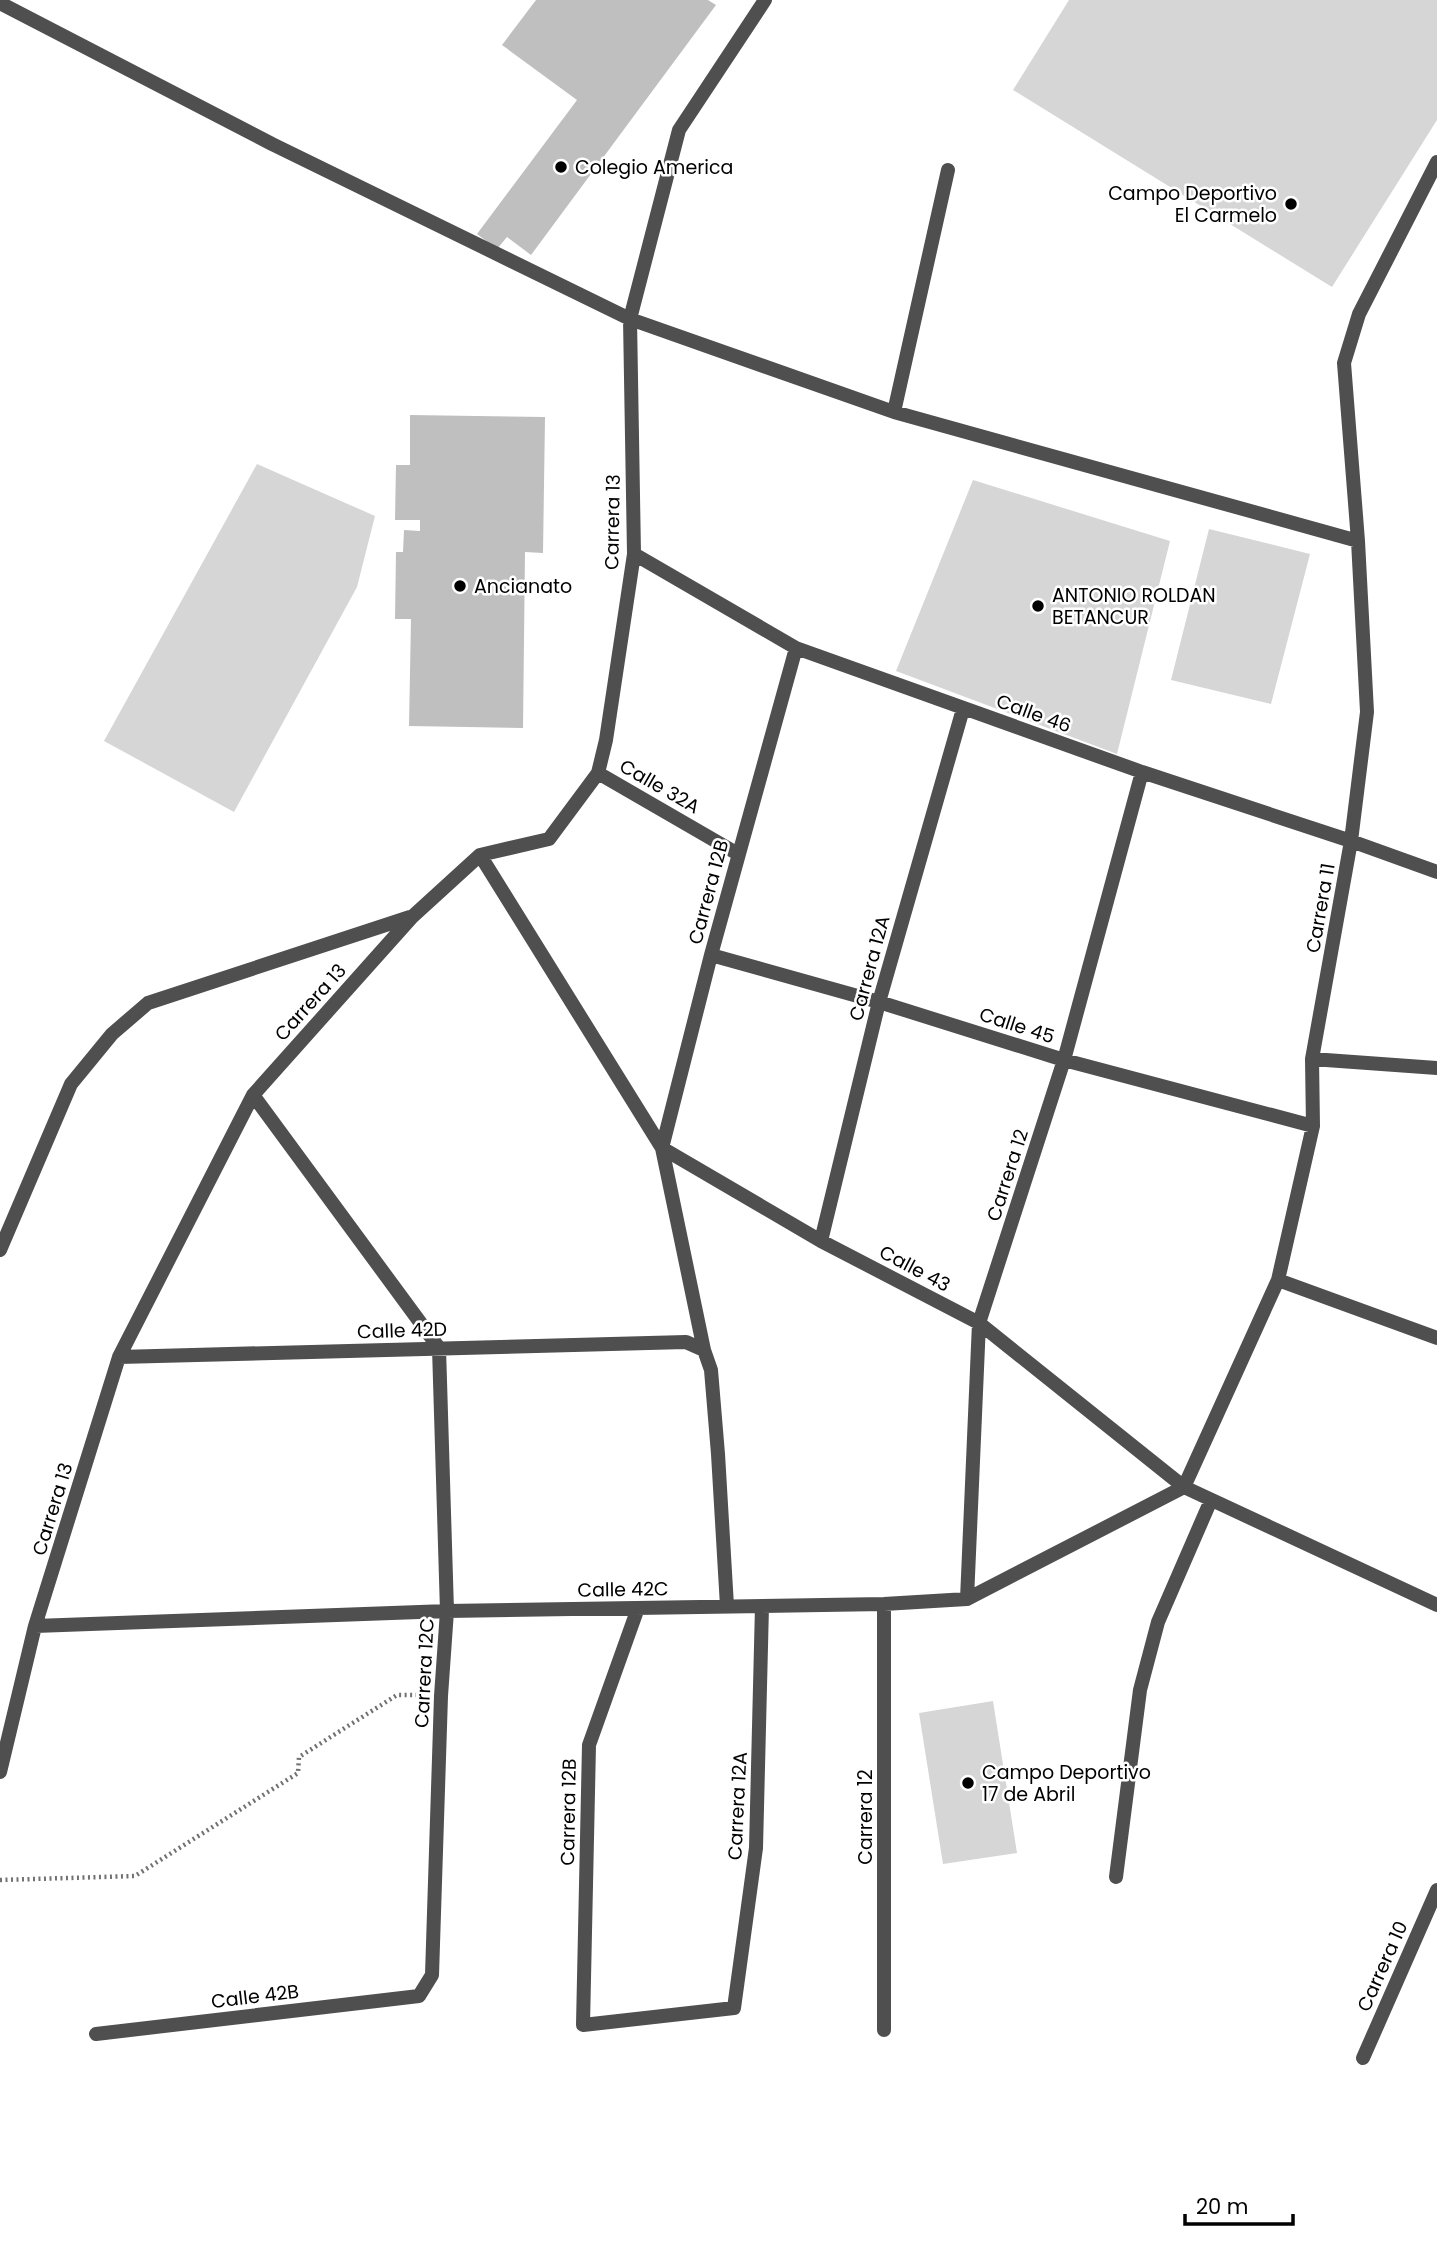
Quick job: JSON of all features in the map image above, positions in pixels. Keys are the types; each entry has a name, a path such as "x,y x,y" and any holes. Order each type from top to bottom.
{"street":[{"name":"Carrera 13","path":"0,1772 35,1626 119,1357 253,1095 412,917 480,855 549,839 598,773 606,740 634,554 630,319 679,130 765,0"},
{"path":"0,3 272,144 630,319 894,412 1358,541"},
{"name":"Carrera 11","path":"1184,1488 1278,1280 1313,1126 1312,1059 1351,841 1367,712 1358,541 1344,363 1359,314 1437,162"},
{"path":"894,412 948,170"},
{"name":"Calle 46","path":"634,554 796,648 1142,772 1437,872"},
{"name":"Carrera 12B","path":"662,1148 738,854 796,648"},
{"name":"Carrera 12A","path":"821,1241 879,1002 963,709"},
{"name":"Carrera 12","path":"967,1599 979,1323 1064,1060 1142,772"},
{"name":"Calle 32A","path":"598,773 738,854"},
{"name":"Calle 43","path":"480,855 662,1148 821,1241 979,1323 1184,1488 1437,1605"},
{"path":"0,1250 71,1084 112,1034 148,1003 412,917"},
{"name":"Calle 45","path":"711,955 879,1002 1064,1060 1313,1126"},
{"path":"1312,1059 1437,1068"},
{"path":"253,1095 439,1348"},
{"path":"662,1148 704,1350 711,1370 727,1606"},
{"path":"1278,1280 1437,1338"},
{"name":"Calle 42D","path":"119,1357 686,1342 704,1350"},
{"name":"Carrera 12C","path":"419,1996 432,1975 440,1696 447,1611 439,1348"},
{"name":"Calle 42C","path":"35,1626 447,1611 884,1604 967,1599 1184,1488"},
{"path":"1116,1877 1140,1690 1158,1622 1211,1500"},
{"name":"Carrera 12","path":"884,1604 884,2030"},
{"name":"Carrera 12A","path":"734,2008 756,1848 762,1606"},
{"name":"Carrera 12B","path":"638,1608 589,1745 583,2025 734,2008"},
{"name":"Carrera 10","path":"1363,2058 1437,1890"},
{"name":"Calle 42B","path":"96,2034 419,1996"}],"path":[{"path":"0,1880 135,1876 298,1773 299,1757 397,1695 440,1696"}],"shaded area":[{"name":"Campo Deportivo El Carmelo","path":"1069,0 1437,0 1437,120 1332,287 1013,90"},
{"path":"257,464 375,516 357,587 234,812 104,741"},
{"name":"ANTONIO ROLDAN BETANCUR","path":"973,480 1170,541 1117,754 896,671"},
{"path":"1209,529 1310,554 1271,704 1171,680"},
{"name":"Campo Deportivo 17 de Abril","path":"993,1701 1017,1853 943,1864 919,1713"}],"building":[{"name":"Colegio America","path":"536,0 708,0 716,5 531,255 507,237 497,249 477,234 577,100 502,45"},
{"name":"Ancianato","path":"410,415 545,417 543,553 525,552 523,728 409,726 411,619 395,619 396,552 403,552 404,530 420,531 420,520 395,520 396,465 410,465"}],"place":[{"name":"Colegio America","path":"561,167"},
{"name":"Campo Deportivo El Carmelo","path":"1291,204"},
{"name":"Ancianato","path":"460,586"},
{"name":"ANTONIO ROLDAN BETANCUR","path":"1038,606"},
{"name":"Campo Deportivo 17 de Abril","path":"968,1783"}]}
